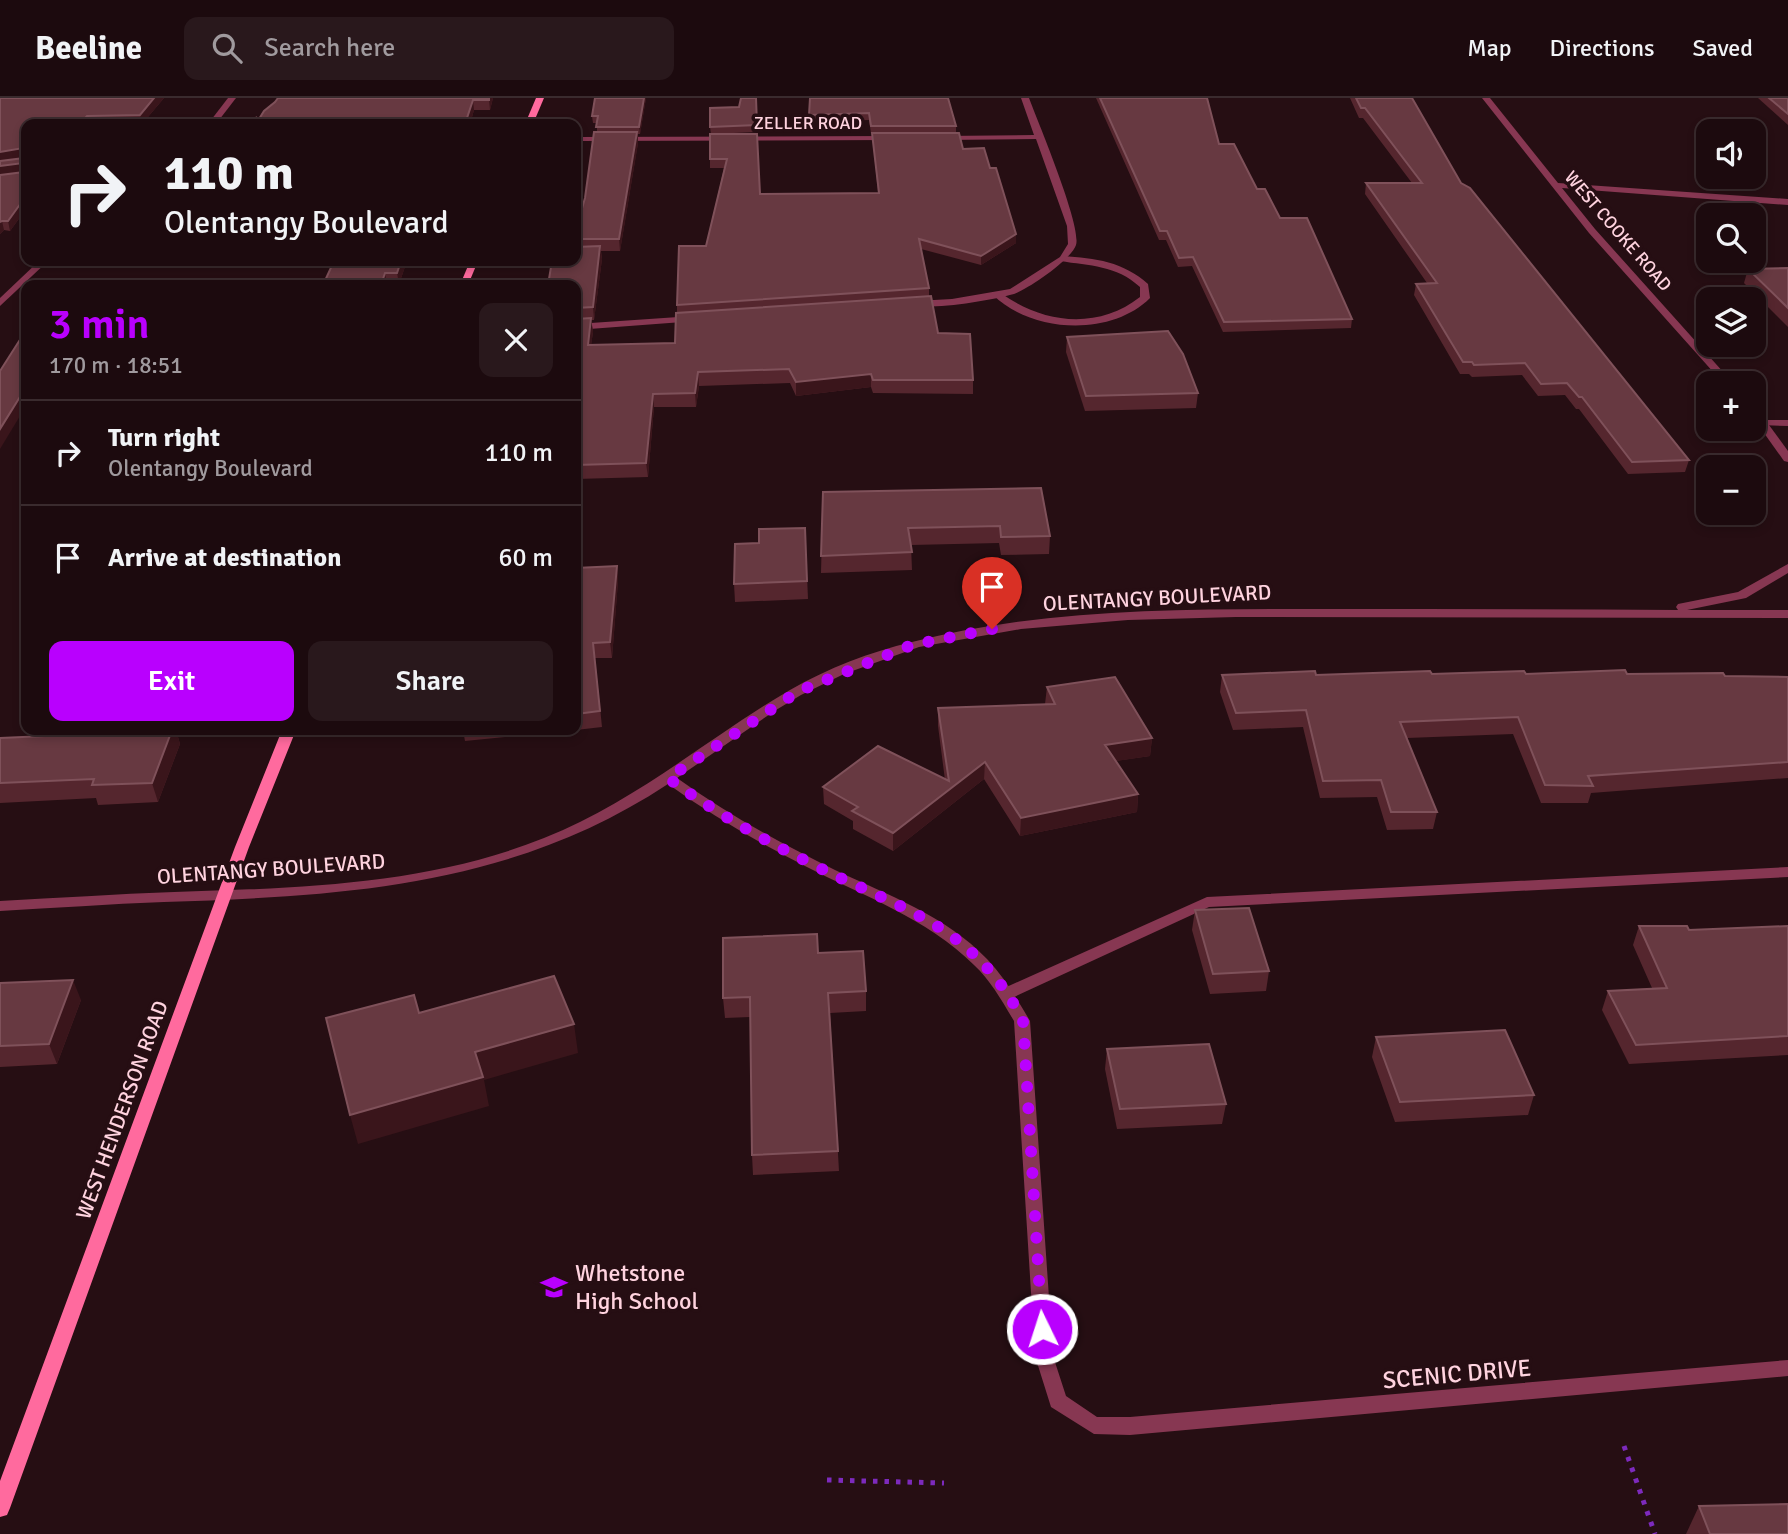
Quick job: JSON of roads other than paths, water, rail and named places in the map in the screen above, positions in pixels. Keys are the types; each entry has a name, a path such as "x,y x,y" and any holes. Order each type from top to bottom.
{"main road":[{"path":"531,119 540,98"},
{"name":"WEST HENDERSON ROAD","path":"0,1508 225,896 287,735"}],"street":[{"path":"216,119 232,98"},
{"path":"900,305 951,302 1013,291 1063,259 1072,244 1071,226 1025,98"},
{"name":"WEST COOKE ROAD","path":"1486,98 1592,231 1717,371"},
{"path":"934,138 1040,137"},
{"name":"ZELLER ROAD","path":"581,139 896,138"},
{"path":"1555,185 1788,202"},
{"path":"998,295 1010,306 1031,315 1077,321 1114,317 1134,309 1145,298 1145,286 1134,275 1115,266 1063,259"},
{"path":"24,280 39,266"},
{"path":"0,303 21,283"},
{"path":"581,327 708,318"},
{"path":"1766,423 1788,423"},
{"path":"1766,427 1788,459"},
{"path":"1656,613 1742,595 1788,568"},
{"name":"OLENTANGY BOULEVARD","path":"0,906 340,890 415,880 479,865 538,845 601,818 668,778 799,691 912,645 992,629 1146,616 1214,614 1788,614"},
{"name":"SCENIC DRIVE","path":"668,778 727,819 930,922 970,949 1008,993 1023,1021 1044,1356 1058,1401 1094,1424 1130,1426 1788,1368"},
{"path":"1008,993 1207,902 1788,872"}],"place":[{"name":"Whetstone High School","path":"554,1287"}]}
